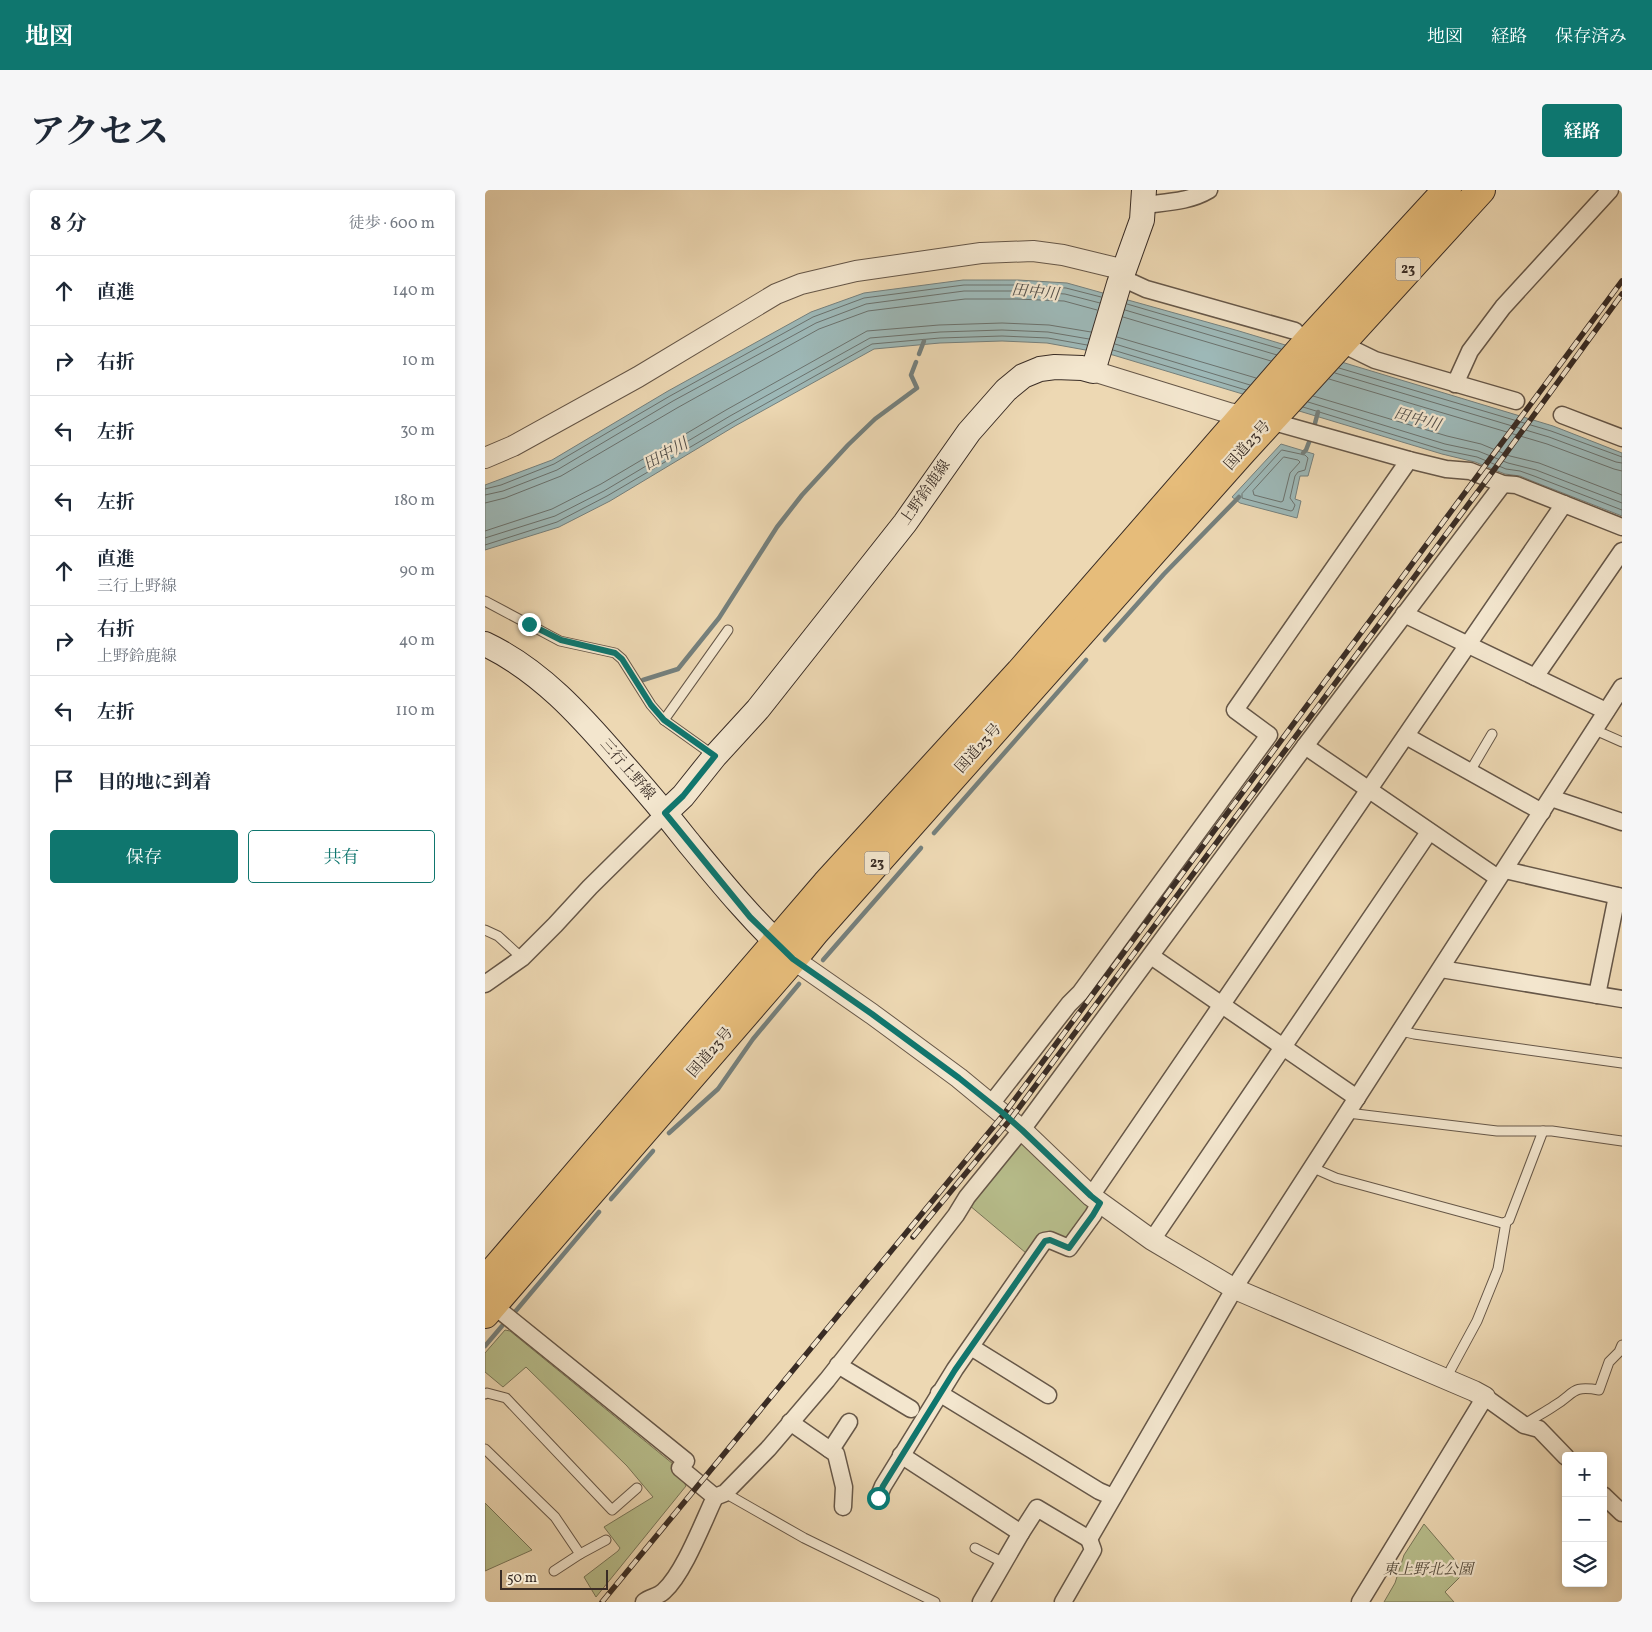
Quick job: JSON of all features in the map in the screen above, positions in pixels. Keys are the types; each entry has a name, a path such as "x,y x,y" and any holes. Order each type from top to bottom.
{"highway":[{"name":"国道23号","path":"1259,416 1303,335 1447,190"},
{"name":"国道23号","path":"488,1300 785,951 815,932 1259,416 1338,345 1481,190"}],"main road":[{"path":"1095,365 1122,277 1138,233 1144,197"},
{"name":"上野鈴鹿線","path":"665,813 683,796 715,756 758,709 905,523 969,432 1006,390 1023,376 1040,369 1055,367 1082,368 1095,365"},
{"name":"三行上野線","path":"485,644 512,659 570,705 665,813 750,917 785,951"}],"street":[{"path":"1144,197 1185,200 1199,196 1209,190"},
{"path":"1455,384 1470,352 1503,307 1610,190"},
{"path":"485,458 522,441 638,377 776,294 826,277 981,252 1033,251 1055,254 1122,277 1146,289 1303,335"},
{"path":"1338,345 1375,360 1516,401"},
{"path":"1095,365 1208,407 1259,416 1409,460 1446,469 1470,471 1503,484 1516,485 1622,527"},
{"path":"1562,415 1622,438"},
{"path":"991,1104 1069,1004 1080,994 1269,735 1235,710 1409,460"},
{"path":"644,1602 650,1597 658,1596 665,1590 684,1563 720,1495 767,1450 838,1365 936,1241 967,1197 1022,1130 1305,746 1503,484"},
{"path":"878,1498 901,1455 939,1393 1045,1241 1050,1240 1069,1248 1093,1215 1095,1200 1222,1006 1564,504"},
{"path":"1535,677 1622,551"},
{"path":"1404,614 1606,711"},
{"path":"1089,1538 1235,1289 1311,1167 1401,1031 1622,687"},
{"path":"1406,736 1469,773 1542,812"},
{"path":"1305,746 1429,832 1501,874 1620,896 1597,995"},
{"path":"1551,798 1622,822"},
{"path":"485,984 522,958 665,813"},
{"path":"1152,1240 1429,832"},
{"path":"785,951 991,1104 1022,1130 1095,1200 1152,1240 1235,1289 1474,1391 1523,1425 1539,1429 1562,1453"},
{"path":"1151,956 1357,1098"},
{"path":"1441,969 1622,1000"},
{"path":"488,1300 685,1461 680,1468 720,1495"},
{"path":"971,1347 1048,1395"},
{"path":"838,1365 911,1410"},
{"path":"939,1393 1099,1491 1113,1497"},
{"path":"1360,1602 1485,1398"},
{"path":"790,1422 836,1454 845,1494 843,1507"},
{"path":"829,1449 834,1445 849,1422"},
{"path":"901,1455 1021,1533"},
{"path":"1605,1497 1622,1513"},
{"path":"981,1602 1037,1508 1089,1538 1093,1550 1063,1602"}],"lane":[{"path":"485,601 561,640 615,653 622,659 651,705 664,720 715,756"},
{"path":"664,720 728,630"},
{"path":"1595,730 1622,742"},
{"path":"1469,773 1492,734"},
{"path":"485,930 498,936 522,958"},
{"path":"1401,1031 1622,1063"},
{"path":"1348,1112 1497,1131 1551,1131 1622,1142"},
{"path":"1447,1380 1477,1321 1498,1269 1506,1222 1509,1220 1543,1131"},
{"path":"1311,1167 1336,1178 1502,1223 1506,1222"},
{"path":"1523,1425 1556,1405 1572,1391 1585,1388 1599,1390 1609,1362 1619,1352 1622,1345"},
{"path":"485,1394 506,1398 612,1510 637,1488"},
{"path":"485,1449 555,1517 580,1554"},
{"path":"720,1495 811,1542 935,1602"},
{"path":"554,1571 606,1540"},
{"path":"975,1548 1004,1563"}],"green space":[{"path":"1017,1144 1023,1144 1089,1206 1069,1241 1026,1253 969,1205"},
{"path":"505,1330 510,1331 678,1468 686,1486 596,1597 584,1577 620,1548 604,1527 653,1497 627,1466 526,1367 503,1387 485,1372 485,1353"},
{"path":"485,1503 532,1550 485,1571"},
{"name":"東上野北公園","path":"1424,1524 1465,1572 1445,1592 1454,1602 1384,1602 1395,1583 1404,1555"}],"water":[{"name":"田中川","path":"963,280 1018,280 1067,283 1239,331 1553,426 1622,453 1622,516 1520,476 1505,474 1475,462 1442,454 1113,355 1047,343 1002,341 940,343 874,349 735,426 610,501 559,527 485,550 485,485 552,460 668,391 811,312 864,293"},
{"path":"1281,444 1314,454 1308,476 1300,476 1295,499 1301,501 1297,518 1240,503 1232,497"}],"waterway":[{"path":"919,354 924,341"},
{"path":"643,680 678,669 719,618 777,527 802,495 875,419 917,388 911,375 916,362"},
{"path":"1314,427 1318,412"},
{"path":"1303,453 1311,437"},
{"path":"1105,640 1164,574 1239,497"},
{"path":"934,833 1086,660"},
{"path":"823,960 921,848"},
{"path":"669,1133 718,1089 753,1039 799,984"},
{"path":"611,1199 653,1151"},
{"path":"514,1313 599,1212"},
{"path":"485,1346 502,1326"}],"railway":[{"path":"602,1602 1004,1114 1622,281"},
{"path":"913,1237 1010,1120 1488,478 1622,294"}],"route":[{"path":"529,624 561,640 615,653 622,659 651,705 664,720 715,756 683,796 665,813 750,917 793,959 872,1014 959,1078 1004,1114 1100,1203 1069,1248 1050,1240 1045,1241 939,1393 883,1486 878,1498"}]}
